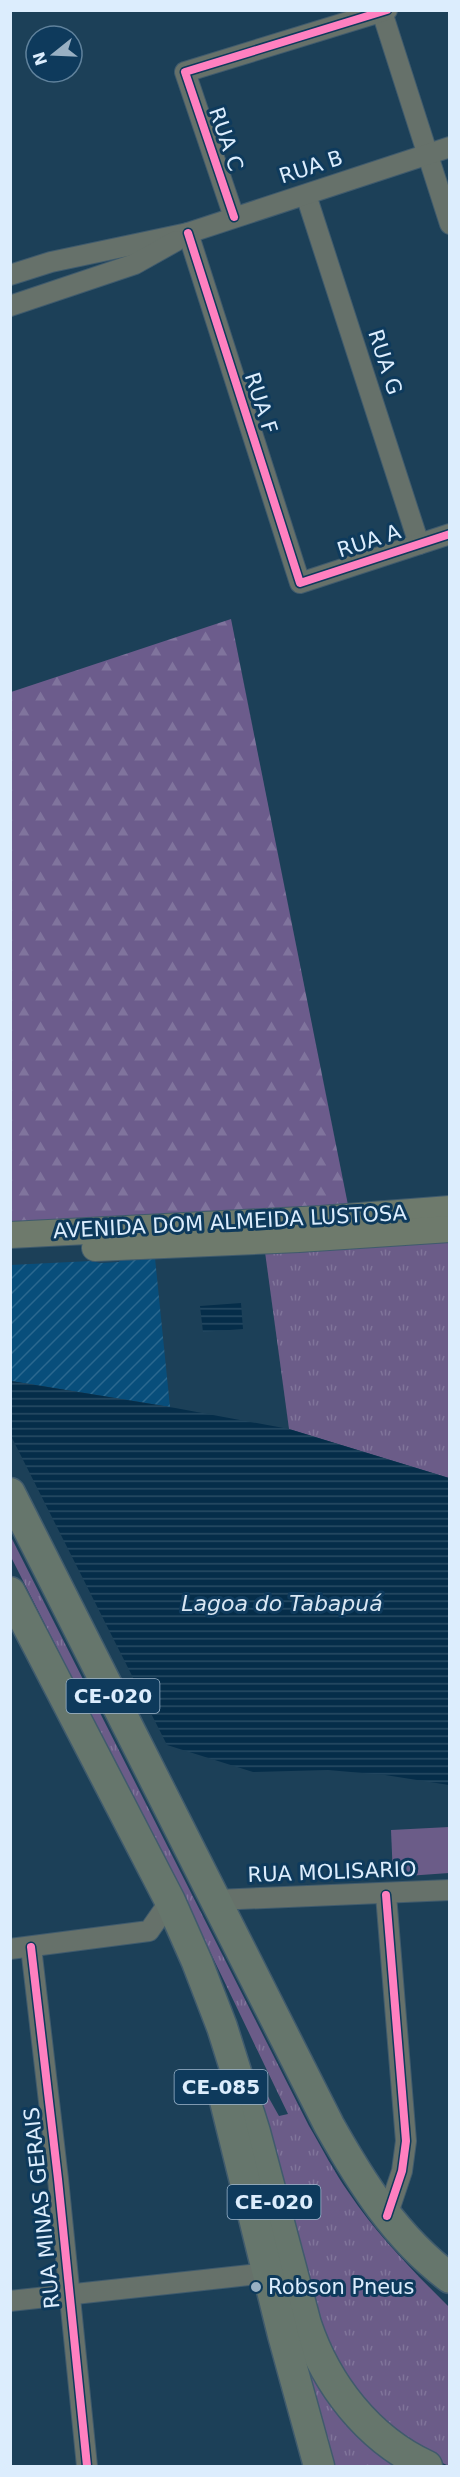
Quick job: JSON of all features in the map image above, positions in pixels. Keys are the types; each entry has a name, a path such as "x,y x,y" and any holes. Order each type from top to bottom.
{"highway":[{"name":"CE-020","path":"10,1493 329,2125 387,2216 408,2242 440,2264"},
{"name":"CE-020","path":"10,1592 170,1901 205,1981 236,2068 315,2350 341,2395 358,2416 383,2439 427,2466"},
{"name":"CE-085","path":"170,1901 233,2132 319,2466"},
{"path":"440,2264 438,2280 450,2295"}],"main road":[{"name":"AVENIDA DOM ALMEIDA LUSTOSA","path":"10,1252 450,1209"},
{"name":"AVENIDA DOM ALMEIDA LUSTOSA","path":"10,1235 172,1236 450,1229"}],"street":[{"name":"RUA C","path":"234,217 185,72 384,11"},
{"path":"384,11 450,224"},
{"name":"RUA B","path":"188,233 450,147"},
{"name":"RUA G","path":"306,195 419,544"},
{"path":"10,275 51,262 188,233"},
{"path":"10,306 135,264 188,233"},
{"name":"RUA F","path":"188,233 300,583"},
{"name":"RUA A","path":"300,583 450,534"},
{"name":"RUA MOLISARIO","path":"216,1900 450,1890"},
{"path":"386,1894 406,2141 402,2171 387,2216"},
{"path":"10,1949 149,1931 170,1901"},
{"name":"RUA MINAS GERAIS","path":"31,1947 58,2179 87,2466"},
{"path":"10,2301 268,2273"}],"shaded area":[{"path":"155,1258 170,1407 11,1381 10,1265 91,1261 100,1263 119,1262 122,1259"}],"green space":[{"path":"231,619 348,1205 11,1222 11,692"},
{"path":"449,1240 449,1478 289,1429 265,1252"},
{"path":"10,1535 328,2160 372,2224 409,2267 449,2307 449,2466 423,2454 377,2420 329,2356 246,2072 261,2084 279,2116 288,2114 202,1935 11,1557"},
{"path":"449,1827 449,1873 393,1877 391,1830"},
{"path":"290,2302 406,2466 328,2466"}],"water":[{"path":"241,1303 243,1329 203,1332 200,1306"},
{"name":"Lagoa do Tabapuá","path":"11,1381 289,1429 449,1478 449,1785 385,1775 328,1770 253,1772 167,1745 11,1436"}],"cycle path":[{"path":"234,217 185,72 387,10"},
{"path":"188,233 300,583 450,534"},
{"path":"386,1895 406,2141 402,2171 387,2216"},
{"path":"31,1947 58,2179 87,2466"}],"place":[{"name":"Robson Pneus","path":"256,2287"}]}
